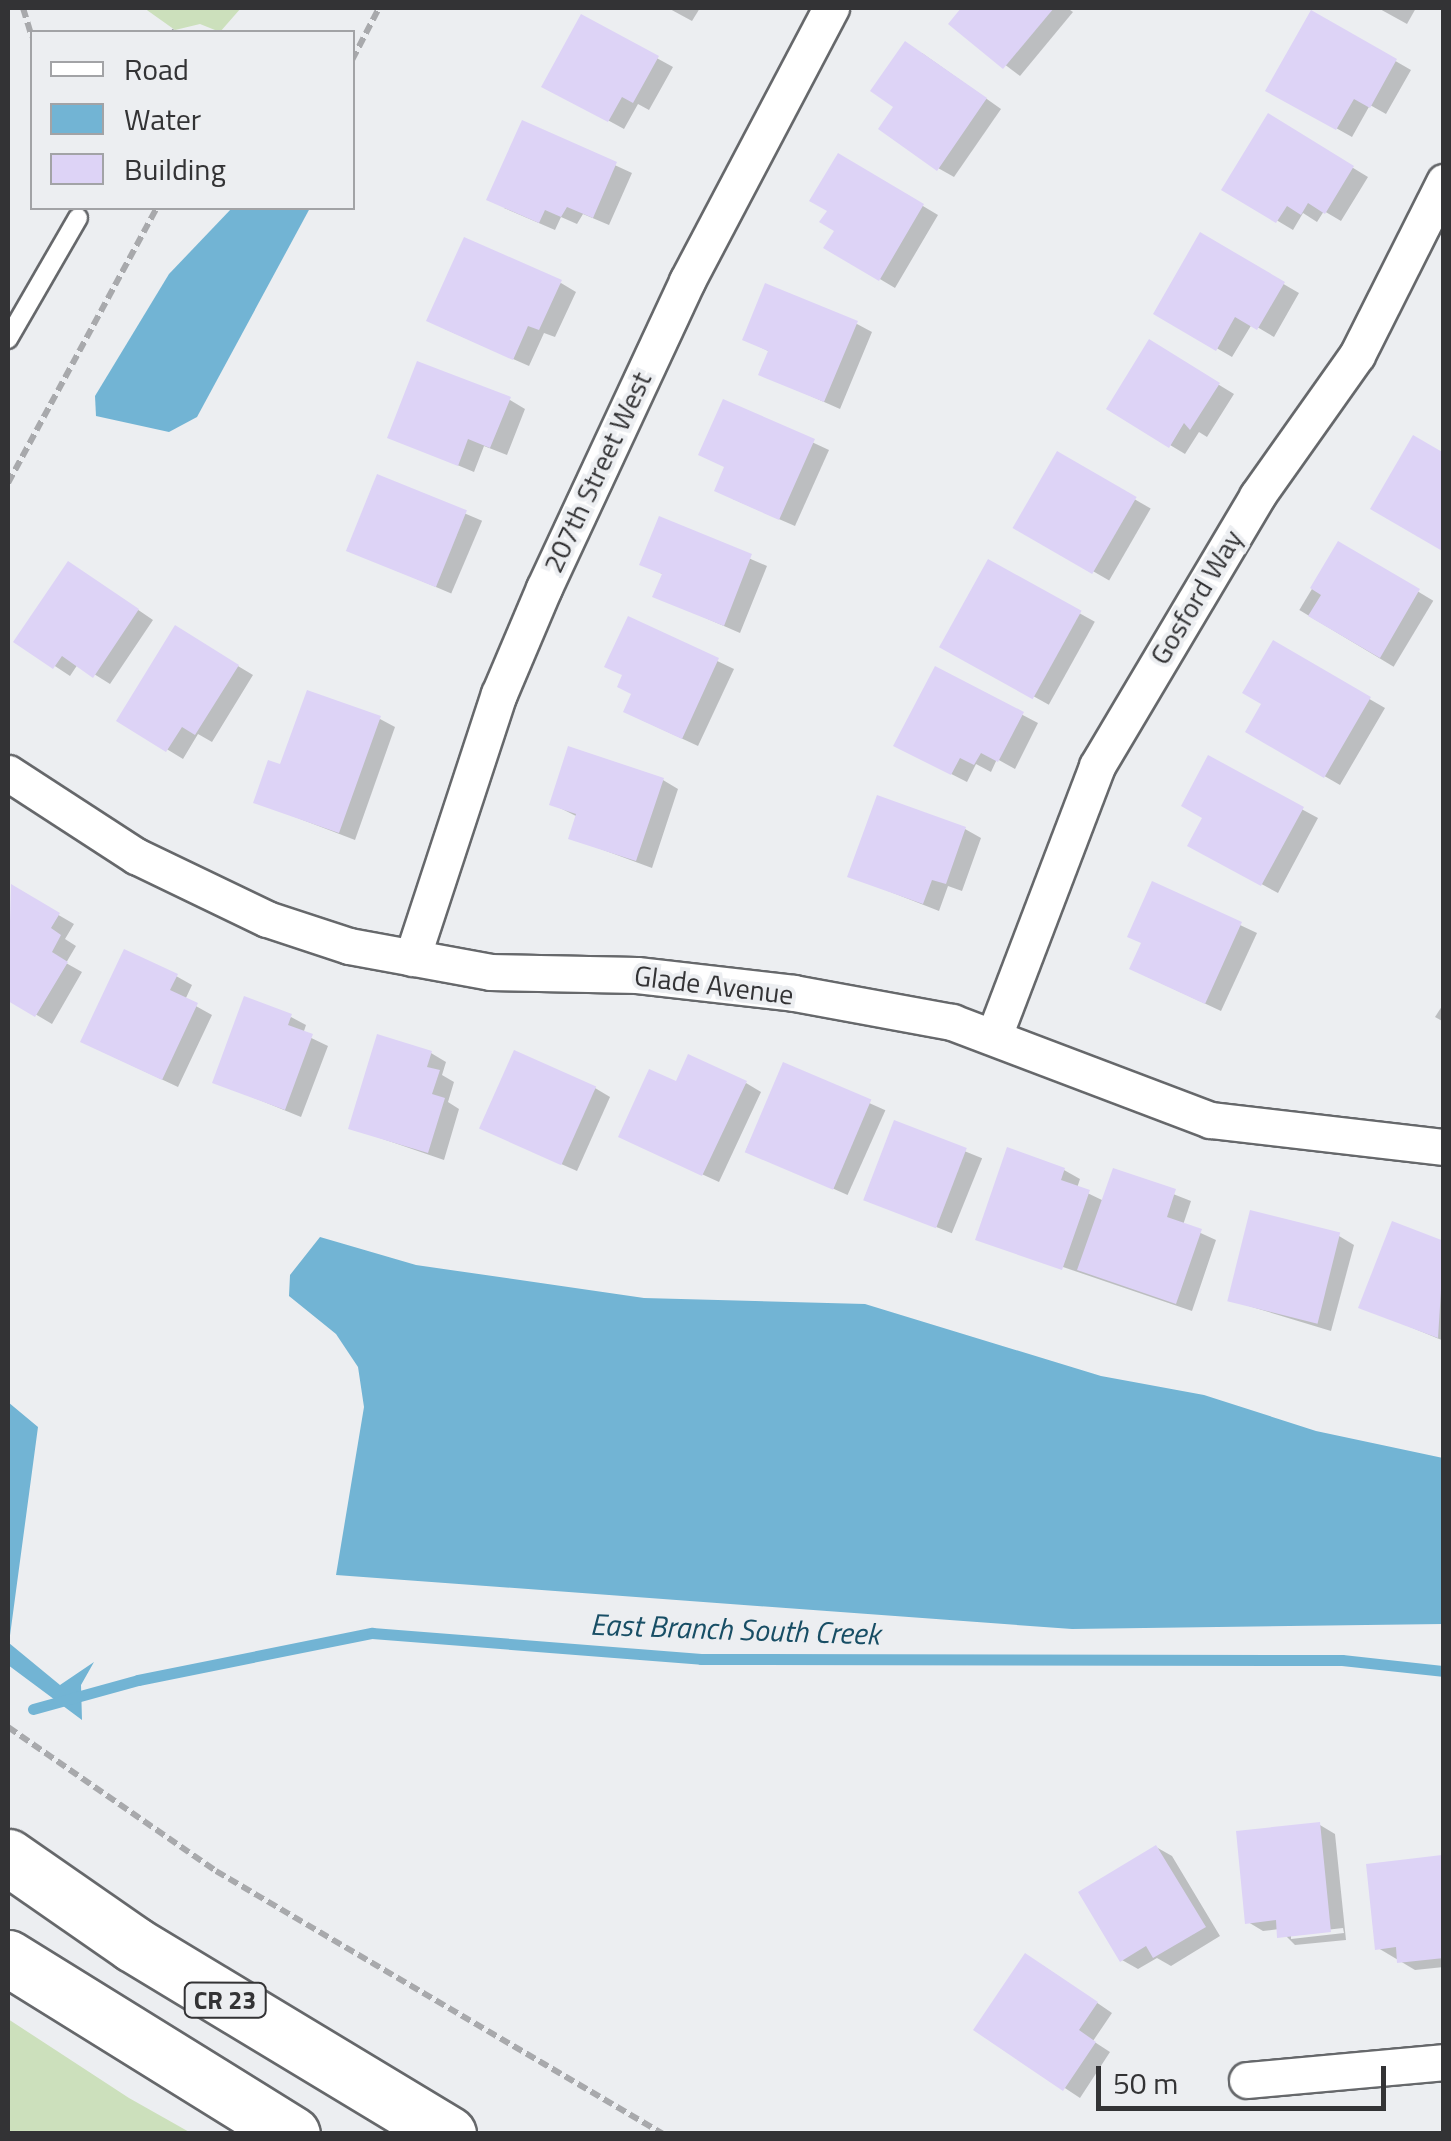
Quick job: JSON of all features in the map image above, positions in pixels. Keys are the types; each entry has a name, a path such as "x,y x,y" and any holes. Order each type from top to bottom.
{"main road":[{"name":"CR 23","path":"8,1857 132,1944 448,2134"},
{"path":"8,1958 292,2134"}],"street":[{"name":"207th Street West","path":"412,958 499,694 544,588 686,281 831,8"},
{"name":"Gosford Way","path":"994,1036 1097,766 1257,496 1356,356 1444,182"},
{"name":"Glade Avenue","path":"8,773 136,856 267,919 349,946 490,972 636,975 794,993 994,1036 1066,1069 1210,1120 1374,1134 1444,1147"},
{"path":"1247,2080 1444,2062"}],"lane":[{"path":"8,339 78,218"}],"path":[{"path":"355,54 379,8"},
{"path":"8,483 156,210"},
{"path":"8,1727 216,1871 662,2134"}],"green space":[{"path":"144,8 241,8 222,30 200,24 175,30"},
{"path":"8,2019 129,2098 191,2133 8,2133"}],"water":[{"path":"230,210 309,210 197,417 169,432 96,416 95,396 169,274"},
{"path":"320,1237 416,1265 644,1298 865,1304 1101,1376 1204,1395 1316,1431 1443,1458 1443,1624 1072,1629 336,1575 364,1407 358,1367 336,1334 289,1296 290,1275"},
{"path":"8,1402 38,1427 9,1643 60,1685 94,1662 81,1685 82,1720 8,1665"}],"building":[{"path":"961,8 1054,8 1003,69 948,24"},
{"path":"1311,10 1397,59 1370,108 1354,99 1336,130 1265,91"},
{"path":"581,14 659,56 633,103 622,97 608,122 541,87"},
{"path":"905,41 987,98 937,171 878,129 893,107 870,91"},
{"path":"1268,113 1354,166 1325,214 1308,203 1301,215 1287,206 1276,223 1221,190"},
{"path":"522,120 617,162 593,218 567,207 561,217 545,210 539,223 486,200"},
{"path":"838,153 924,204 879,281 823,248 834,231 819,222 827,211 809,201"},
{"path":"1200,232 1285,282 1257,330 1235,317 1216,351 1153,314"},
{"path":"464,237 562,280 539,330 528,326 513,360 426,321"},
{"path":"765,283 858,321 824,402 758,375 768,351 742,340"},
{"path":"1149,339 1220,383 1190,430 1184,423 1169,448 1106,409"},
{"path":"417,361 511,397 490,448 468,439 458,466 387,438"},
{"path":"723,399 815,439 779,520 714,491 724,467 698,455"},
{"path":"1413,435 1444,453 1444,552 1370,509"},
{"path":"1057,451 1137,497 1092,574 1012,528"},
{"path":"377,474 467,510 436,587 346,551"},
{"path":"659,516 752,554 724,626 652,597 662,574 639,565"},
{"path":"1338,541 1420,589 1380,658 1308,616 1321,595 1310,588"},
{"path":"988,559 1082,611 1033,699 939,647"},
{"path":"68,561 139,609 93,678 62,656 53,669 13,642"},
{"path":"628,616 719,658 682,739 623,712 631,694 617,687 622,675 604,667"},
{"path":"175,625 239,665 195,735 182,727 166,752 116,721"},
{"path":"1273,640 1371,697 1324,778 1245,732 1261,704 1242,693"},
{"path":"935,666 1024,712 998,762 981,753 974,765 960,758 951,775 893,746"},
{"path":"307,690 381,716 339,833 253,803 268,760 280,764"},
{"path":"568,746 664,778 636,861 568,839 576,814 549,805"},
{"path":"1208,755 1304,807 1261,886 1187,846 1202,818 1181,806"},
{"path":"877,795 966,827 946,884 932,880 923,904 847,877"},
{"path":"1152,881 1242,922 1205,1004 1129,969 1141,943 1127,937"},
{"path":"11,884 60,913 51,928 61,935 52,952 68,962 35,1017 8,1001"},
{"path":"124,949 178,974 170,990 198,1003 162,1080 80,1042"},
{"path":"244,996 292,1014 288,1025 313,1034 285,1110 212,1083"},
{"path":"377,1034 432,1051 427,1067 440,1070 432,1094 445,1098 428,1153 348,1129"},
{"path":"514,1050 596,1087 561,1165 479,1129"},
{"path":"688,1054 747,1081 702,1176 618,1137 649,1069 676,1081"},
{"path":"783,1062 871,1100 833,1190 745,1152"},
{"path":"894,1120 967,1148 936,1228 863,1200"},
{"path":"1007,1147 1065,1168 1061,1180 1090,1190 1062,1270 975,1240"},
{"path":"1113,1168 1176,1189 1167,1217 1202,1229 1176,1304 1077,1270"},
{"path":"1250,1210 1340,1232 1317,1324 1227,1301"},
{"path":"1392,1221 1444,1241 1438,1338 1358,1308"},
{"path":"1320,1822 1331,1932 1277,1938 1276,1920 1245,1924 1236,1831"},
{"path":"1156,1845 1206,1927 1153,1958 1146,1946 1120,1962 1078,1892"},
{"path":"1442,1855 1444,1958 1397,1963 1396,1947 1375,1950 1366,1864"},
{"path":"1025,1953 1098,2002 1079,2030 1096,2042 1063,2091 973,2030"}],"waterway":[{"name":"East Branch South Creek","path":"33,1709 138,1680 372,1633 701,1659 1342,1660 1444,1671"}]}
